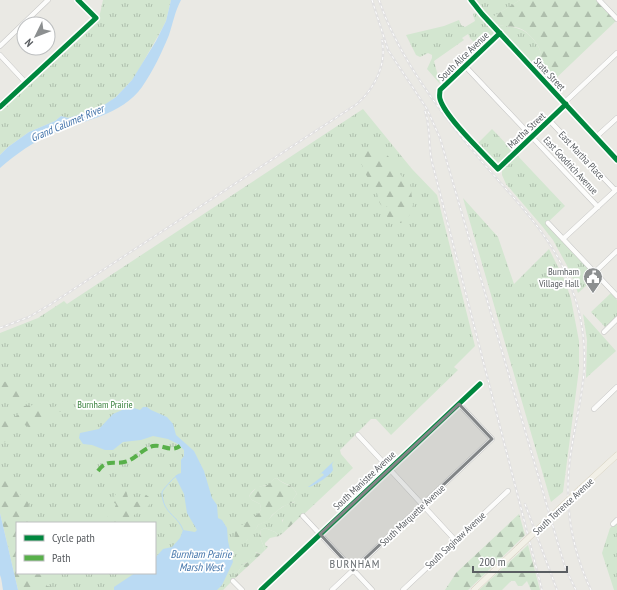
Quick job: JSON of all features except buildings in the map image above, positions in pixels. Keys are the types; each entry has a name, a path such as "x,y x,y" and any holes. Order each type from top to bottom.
{"main road":[{"name":"South Torrence Avenue","path":"474,590 617,455"}],"street":[{"path":"0,46 48,0"},
{"path":"0,107 96,18 78,0"},
{"name":"State Street","path":"471,0 617,160"},
{"path":"599,0 617,19"},
{"name":"South Alice Avenue","path":"498,169 442,105 439,94 442,87 500,33"},
{"name":"Martha Street","path":"498,169 617,53"},
{"path":"0,55 26,83"},
{"name":"East Goodrich Avenue","path":"465,66 598,206"},
{"path":"596,137 617,118"},
{"name":"East Martha Place","path":"549,120 616,189"},
{"path":"563,239 616,189"},
{"path":"548,223 617,296"},
{"path":"595,272 617,251"},
{"path":"604,332 617,319"},
{"name":"South Manistee Avenue","path":"261,590 480,384"},
{"path":"594,409 617,387"},
{"name":"South Marquette Avenue","path":"332,590 492,439 459,404"},
{"path":"358,435 455,540"},
{"name":"South Saginaw Avenue","path":"403,590 508,491"},
{"path":"303,516 372,590"},
{"path":"613,524 617,520"},
{"path":"234,581 242,590"}],"highlighted area":[{"path":"459,404 492,439 353,570 320,534"}],"green space":[{"path":"103,0 171,0 166,21 134,78 116,97 102,107 94,111 68,118 61,116 55,121 29,132 8,147 0,155 0,110 99,18"},
{"path":"474,0 520,0 488,20"},
{"path":"520,0 599,0 617,20 551,83 538,70 541,54 530,35 519,28 496,24 489,19"},
{"path":"477,12 493,29 494,34 480,49 468,34 462,38 464,40 434,61 440,84 427,69 432,55 428,53 420,57 416,55 406,35 444,26 459,20 461,25 465,27 475,21 473,14"},
{"path":"494,24 522,30 533,39 541,54 538,70"},
{"name":"Burnham Prairie","path":"363,109 412,169 437,195 475,346 454,367 458,370 391,435 376,419 371,419 340,450 341,454 353,468 302,516 292,515 282,520 283,533 279,536 275,532 265,528 261,530 260,537 265,550 261,554 255,552 249,562 243,564 233,580 223,590 19,590 0,509 0,333 38,318 64,301 67,304","holes":["277,478 295,490 297,494 293,499 295,502 280,508 268,520 258,525 246,542 253,518 261,509 260,504 252,500 249,496 255,489 269,485 274,479"]},
{"path":"492,129 513,151 498,165 495,165 477,144"},
{"path":"366,147 382,150 389,157 395,168 404,179 410,183 413,205 409,216 401,223 398,223 396,220 388,220 388,207 381,205 379,202 377,193 364,171 362,160"},
{"path":"516,154 565,206 546,224 596,277 578,293 570,271 553,240 506,184 502,175 502,168"},
{"path":"463,198 498,237 514,284 549,249 565,281 571,299 579,341 579,369 563,492 551,502"},
{"path":"611,293 617,300 617,316 605,327 591,312"},
{"path":"583,314 616,351 586,378 587,340"},
{"path":"15,381 29,397 26,402 8,399 0,402 0,382"},
{"path":"35,405 47,410 59,405 65,408 66,413 55,411 51,414 49,420 40,430 34,430 21,423 5,442 0,444 0,420 8,417 12,418 18,415 23,406"},
{"path":"0,475 11,476 18,487 21,497 25,497 29,504 28,509 33,515 34,522 16,522 16,574 52,574 46,582 47,586 53,587 57,590 18,590 0,513"},
{"path":"277,478 295,490 297,494 293,499 296,501 282,507 272,515 268,521 258,525 248,539 241,545 234,548 235,530 259,513 261,509 260,504 252,500 249,496 257,487 268,485"},
{"path":"121,486 126,490 129,501 132,503 139,501 145,494 149,497 151,502 149,506 142,511 124,520 120,519 118,522 106,522 111,519 107,516 108,512 113,510 116,504 113,502 102,503 107,497 114,497"},
{"path":"289,514 297,514 301,516 283,533 282,522"},
{"path":"519,514 525,535 468,590 445,590 456,573"},
{"path":"617,522 617,590 614,590 602,553 610,528"},
{"path":"265,528 275,532 279,536 270,538 265,543 268,547 265,550 260,537 261,530"},
{"path":"528,545 540,590 531,590 527,581 522,586 518,586 515,581 511,581 502,590 479,590"},
{"path":"250,550 254,550 256,553 261,554 233,580 243,564 247,563 251,559"}],"water":[{"name":"Grand Calumet River","path":"171,0 181,0 169,35 150,75 134,96 124,104 102,116 66,128 39,140 0,168 0,155 8,147 29,132 55,121 61,116 68,118 98,109 116,97 132,80 156,41 166,21"},
{"name":"Burnham Prairie Marsh West","path":"129,407 140,410 143,407 147,407 167,417 173,424 176,435 194,451 204,471 212,498 217,505 218,518 222,520 227,528 228,541 233,562 222,585 217,590 114,590 114,587 134,574 156,574 156,557 163,549 172,547 180,538 183,530 195,532 197,530 187,513 184,494 175,476 181,473 181,460 184,456 184,450 178,444 168,439 153,436 141,440 123,442 113,450 105,450 92,445 83,444 79,438 80,433 99,429 113,414"},
{"path":"334,461 332,464 333,470 329,475 314,485 308,487 324,475 322,473 319,475"},
{"path":"0,513 18,590 3,590 0,575"}],"waterway":[{"path":"179,474 167,485 162,494 165,506 183,530"}],"railway":[{"path":"372,0 388,50 427,109 440,138 559,547 566,570 576,590"},
{"path":"379,0 398,44 424,86 468,145 522,207 545,237 565,271 572,289 581,320 584,341 584,373 570,456 568,484 569,515 579,561 591,590"},
{"path":"0,328 29,317 51,304 357,104 369,91 378,75 383,58 382,40"},
{"path":"425,111 428,124 432,162 542,590"},
{"path":"525,504 557,590"}],"marked path":[{"path":"98,471 105,464 128,461 153,446 160,446 170,449 180,446"}],"cycle path":[{"path":"0,107 96,18 78,0"},
{"path":"471,0 482,14 617,160"},
{"path":"500,33 440,90 440,98 443,107 466,135 498,169 566,104"},
{"path":"261,590 480,384"}],"place":[{"name":"Burnham Village Hall","path":"593,294"}],"district":[{"name":"BURNHAM","path":"355,564"}]}
